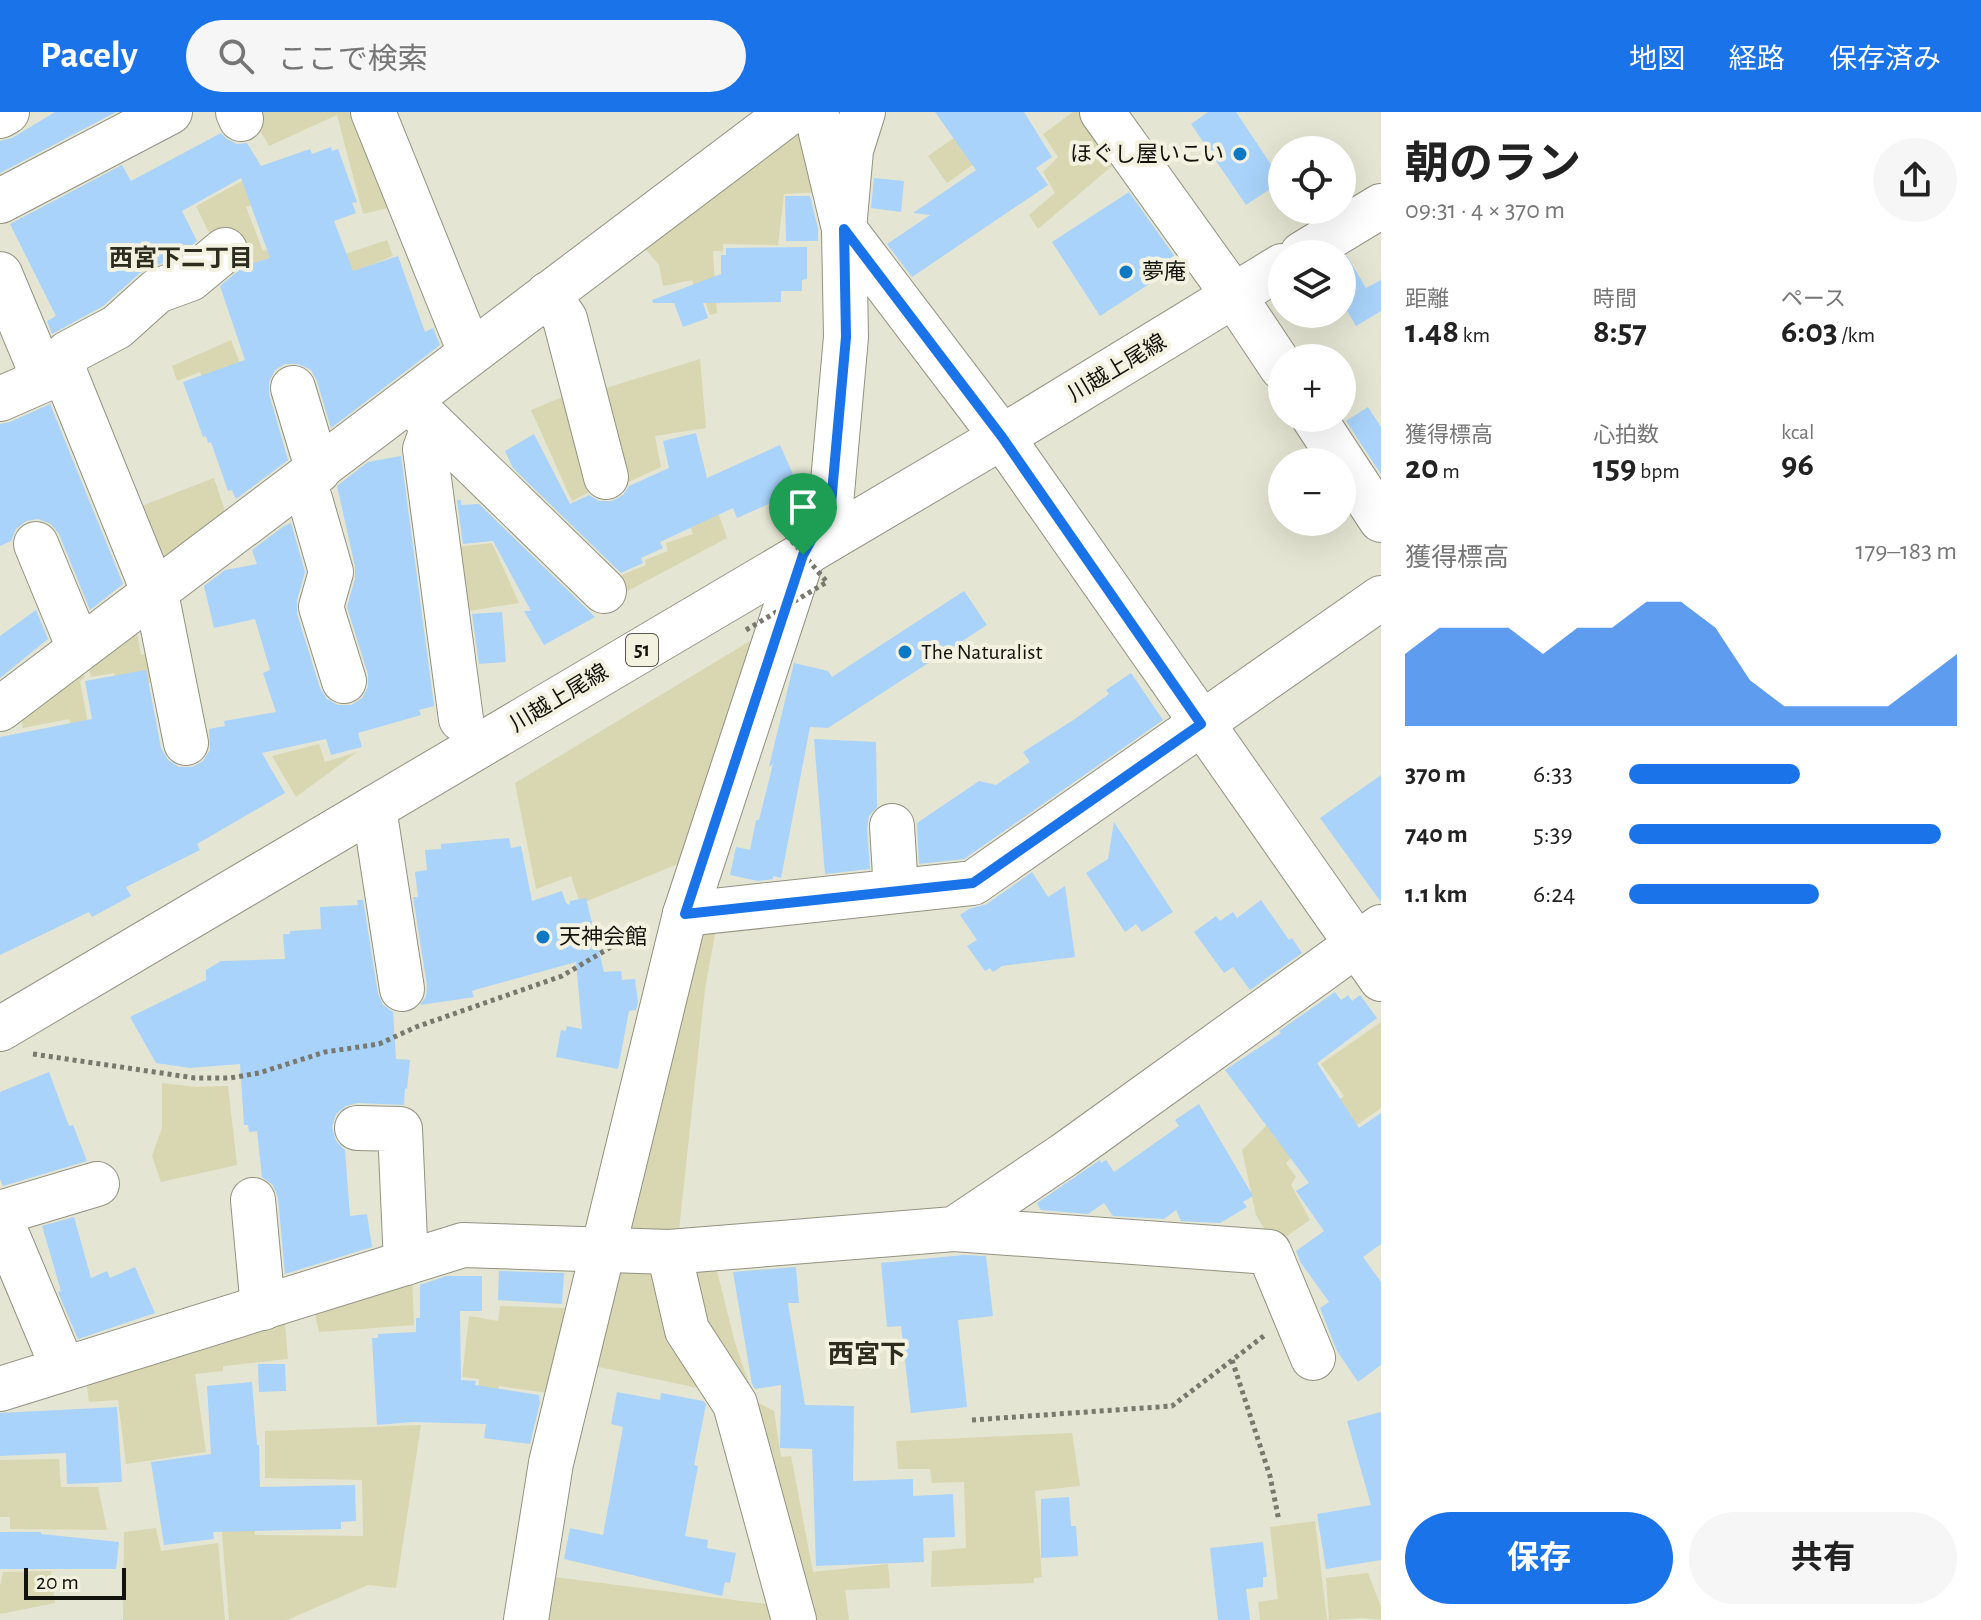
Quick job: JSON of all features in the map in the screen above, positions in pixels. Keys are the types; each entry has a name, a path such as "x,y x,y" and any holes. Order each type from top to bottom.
{"street":[{"path":"0,116 7,112"},
{"path":"0,201 170,112"},
{"path":"373,112 470,352"},
{"path":"0,709 309,477 421,414 470,352 790,112"},
{"path":"816,112 844,229 1002,437 1201,724 1369,935 1381,979"},
{"path":"526,1620 551,1463 685,914 793,544 831,504 846,337 844,229 851,150 863,112"},
{"path":"1102,112 1268,347"},
{"path":"1325,240 1381,206"},
{"path":"0,399 54,375 68,353 117,327 157,291 190,279 225,250"},
{"path":"0,274 54,375 154,592 186,743"},
{"name":"川越上尾線","path":"15,1042 374,808 793,544 1002,437 1268,275"},
{"path":"548,294 565,319 606,477"},
{"path":"293,388 310,499 331,572 321,607 344,681"},
{"path":"421,414 604,591"},
{"path":"421,414 461,719"},
{"path":"1323,432 1381,520"},
{"path":"36,544 79,648"},
{"path":"685,914 973,883 1381,598"},
{"path":"374,808 402,989"},
{"path":"892,826 896,891"},
{"path":"954,1229 1064,1155 1369,935"},
{"path":"357,1128 400,1129 406,1263"},
{"path":"63,1368 0,1216 97,1184"},
{"path":"253,1200 263,1308"},
{"path":"0,1389 463,1245 669,1252 954,1229 1269,1252 1313,1358"},
{"path":"669,1252 687,1330 735,1404 794,1620"}],"path":[{"path":"746,630 827,582 793,544"},
{"path":"15,1042 195,1078 230,1078 259,1073 325,1052 379,1044 416,1027 562,976 665,915 685,914"},
{"path":"972,1420 1172,1406 1294,1313"},
{"path":"1232,1360 1270,1476 1279,1521"}],"green space":[{"path":"249,112 364,112 400,205 363,214 337,115 269,146"},
{"path":"1073,112 1086,112 1120,159 1038,229 1029,215 1055,193 1043,172 1058,157 1043,134"},
{"path":"988,114 992,151 947,183 928,156"},
{"path":"806,118 821,192 784,194 778,245 723,244 723,251 713,251 717,313 710,315 701,290 695,291 692,280 663,286 659,265 638,240"},
{"path":"266,168 277,197 246,207 263,251 309,235 242,279 230,258 216,247 196,206"},
{"path":"387,240 393,256 351,273 324,261"},
{"path":"231,340 242,369 202,377 200,372 177,381 172,366"},
{"path":"700,359 706,428 655,436 661,467 620,486 593,392"},
{"path":"572,393 593,490 572,501 531,410"},
{"path":"214,478 229,523 158,573 139,507"},
{"path":"709,487 727,538 620,595 612,579 646,565 645,560 668,551 666,543 693,534 680,494"},
{"path":"492,543 519,603 456,613 448,548"},
{"path":"136,628 141,655 155,653 160,681 117,689 114,673 91,677 87,661"},
{"path":"755,638 683,862 580,904 571,876 536,889 515,783"},
{"path":"79,668 85,677 80,681 88,723 71,727 69,719 23,728 19,708"},
{"path":"319,744 325,762 357,752 296,797 272,756"},
{"path":"702,922 717,923 705,989 678,1239 626,1232"},
{"path":"1381,1022 1381,1108 1341,1136 1323,1111 1344,1096 1321,1064"},
{"path":"162,1083 196,1087 228,1086 237,1165 161,1182 152,1156 162,1128"},
{"path":"1268,1124 1291,1158 1286,1163 1296,1177 1291,1185 1310,1220 1274,1245 1256,1215 1242,1150"},
{"path":"615,1262 663,1264 712,1391 594,1366"},
{"path":"716,1267 735,1343 755,1401 774,1411 781,1457 791,1456 813,1572 888,1564 890,1588 845,1590 849,1620 803,1620 685,1273"},
{"path":"412,1274 414,1325 319,1332 313,1305"},
{"path":"500,1306 565,1308 548,1393 499,1386 497,1398 479,1390 479,1379 462,1377 469,1316 498,1321"},
{"path":"284,1312 288,1359 223,1366 223,1371 195,1374 206,1452 126,1464 118,1400 89,1402 85,1372"},
{"path":"421,1425 396,1588 368,1585 287,1620 229,1620 215,1446 254,1523 255,1535 363,1536 362,1480 265,1478 265,1431"},
{"path":"1072,1433 1080,1486 1035,1491 1042,1577 1034,1578 1034,1583 931,1587 932,1551 966,1548 964,1482 932,1483 930,1469 898,1469 896,1441"},
{"path":"59,1459 61,1487 98,1487 107,1530 10,1529 10,1517 0,1517 0,1460"},
{"path":"1315,1521 1327,1620 1260,1620 1258,1602 1278,1599 1270,1527"},
{"path":"156,1528 161,1551 218,1543 225,1620 123,1620 124,1532"},
{"path":"51,1571 55,1603 0,1614 3,1572"},
{"path":"1368,1573 1381,1607 1381,1620 1329,1620 1326,1578"},
{"path":"554,1577 766,1604 771,1620 546,1620"}],"building":[{"path":"55,112 116,112 0,173 0,141 12,138"},
{"path":"935,112 1024,112 1052,157 1036,168 1048,185 912,277 887,244 930,215 913,213 976,170"},
{"path":"1208,112 1236,112 1268,160 1268,190 1246,205 1191,124"},
{"path":"221,133 237,144 247,143 261,166 310,149 312,154 331,147 332,151 338,149 357,202 352,203 356,213 334,221 353,271 398,256 425,332 433,328 440,345 331,428 311,370 298,364 285,364 275,370 269,382 269,394 288,460 236,499 232,490 228,491 211,442 208,443 206,436 203,437 183,382 245,360 220,286 244,266 270,258 241,178 182,211 197,241 177,257 141,272 103,306 52,334 47,321 56,316 10,224 122,165 131,181"},
{"path":"874,178 904,181 901,212 871,208"},
{"path":"1129,192 1180,264 1100,316 1052,242"},
{"path":"785,196 810,196 818,241 786,241"},
{"path":"807,247 807,279 802,280 802,291 781,291 781,302 703,303 708,318 683,327 674,303 653,303 652,300 721,274 721,255 726,255 726,248"},
{"path":"1356,271 1366,288 1381,280 1381,311 1356,326"},
{"path":"50,404 123,584 90,610 59,534 51,524 38,519 26,521 16,529 11,541 0,546 0,424"},
{"path":"1368,407 1381,427 1381,474 1353,432 1356,432 1356,415"},
{"path":"696,433 707,478 780,445 800,490 737,518 733,508 660,542 663,548 641,558 643,563 621,573 513,468 505,451 534,434 570,504 589,495 599,501 612,501 623,495 629,486 669,468 663,441"},
{"path":"401,456 434,706 419,710 421,715 358,733 362,747 331,755 326,739 262,753 285,793 197,844 200,850 126,887 131,896 92,917 89,912 0,955 0,737 92,719 85,681 146,670 161,748 168,760 179,767 192,767 203,761 210,750 209,729 225,726 224,721 276,712 263,673 270,670 255,619 214,628 204,586 225,570 257,564 252,550 291,523 305,572 297,600 297,614 320,688 327,699 338,705 351,705 362,698 368,687 368,674 347,607 355,579 355,566 337,486 368,462"},
{"path":"457,500 461,500 461,505 479,504 595,617 544,645 524,611 531,611 493,541 463,544"},
{"path":"964,591 987,625 828,728 810,727 781,878 773,876 773,879 758,881 730,875 736,847 750,850 773,764 769,767 794,663 828,671 832,677"},
{"path":"36,610 48,639 0,678 0,636"},
{"path":"502,612 506,662 479,664 472,614"},
{"path":"1131,673 1163,720 964,859 919,864 917,823 979,781 996,785 1030,762 1023,752 1075,719 1109,694 1106,690"},
{"path":"814,739 876,742 877,807 869,816 867,828 870,869 825,874"},
{"path":"1381,775 1381,902 1320,818"},
{"path":"1114,822 1173,912 1142,932 1136,924 1125,932 1086,873 1108,859"},
{"path":"509,838 511,848 521,846 532,901 562,891 566,903 570,905 570,901 586,898 604,972 621,971 622,980 635,979 638,1003 636,1010 629,1011 618,1069 556,1057 561,1030 566,1031 567,1026 582,1029 576,962 472,991 474,997 420,1005 426,997 427,985 413,897 418,897 415,872 427,870 425,850 441,849 441,844"},
{"path":"1032,872 1048,897 1065,886 1075,957 985,971 967,946 977,940 960,915 987,904"},
{"path":"357,900 363,900 378,994 383,1005 393,1012 396,1059 410,1060 404,1105 358,1103 346,1106 336,1114 332,1127 336,1141 345,1150 350,1216 367,1214 372,1247 285,1274 278,1198 273,1185 262,1177 257,1131 249,1132 248,1125 244,1125 240,1064 190,1068 156,1063 130,1017 206,980 206,970 221,961 285,959 283,934 321,929 320,907 358,905"},
{"path":"1261,900 1302,953 1250,990 1233,967 1224,973 1194,932 1216,916 1220,921 1233,912 1237,918"},
{"path":"1335,992 1341,1000 1348,995 1352,1001 1360,995 1377,1018 1317,1063 1359,1128 1381,1113 1381,1244 1363,1257 1381,1282 1381,1365 1358,1382 1337,1351 1320,1308 1329,1302 1296,1251 1324,1231 1296,1191 1309,1183 1225,1070"},
{"path":"49,1072 69,1126 73,1125 87,1161 3,1186 0,1179 0,1092"},
{"path":"1199,1104 1253,1196 1243,1202 1247,1207 1220,1223 1181,1221 1176,1210 1164,1219 1113,1216 1104,1203 1088,1214 1041,1210 1037,1203 1100,1160 1101,1163 1106,1160 1114,1172 1179,1126 1175,1120"},
{"path":"74,1217 91,1278 107,1271 110,1278 135,1267 155,1313 78,1339 58,1292 61,1291 42,1226"},
{"path":"964,1255 986,1256 993,1316 958,1320 967,1407 911,1413 901,1326 887,1327 881,1263"},
{"path":"796,1267 799,1303 788,1303 805,1405 854,1406 853,1481 913,1479 913,1496 953,1494 955,1537 923,1538 924,1562 816,1566 812,1449 780,1448 781,1385 755,1389 752,1384 733,1272"},
{"path":"499,1271 564,1273 562,1304 498,1300"},
{"path":"446,1276 482,1276 482,1311 460,1311 461,1380 539,1395 530,1444 484,1438 486,1424 413,1422 377,1425 372,1338 378,1338 378,1334 416,1332 416,1318 420,1318 420,1285"},
{"path":"258,1364 285,1364 286,1391 259,1392"},
{"path":"252,1382 260,1487 355,1485 356,1521 341,1522 341,1529 213,1532 214,1539 164,1545 151,1462 211,1454 207,1386"},
{"path":"617,1392 660,1400 661,1393 706,1404 685,1536 708,1540 707,1548 736,1553 730,1583 725,1582 722,1596 564,1559 570,1528 603,1535 623,1427 611,1424"},
{"path":"117,1407 122,1482 67,1484 66,1453 0,1456 0,1413"},
{"path":"1381,1412 1381,1560 1326,1569 1317,1514 1371,1505 1347,1421"},
{"path":"1069,1497 1071,1526 1076,1526 1078,1556 1041,1558 1041,1499"},
{"path":"0,1532 41,1532 119,1542 116,1569 0,1569"},
{"path":"1263,1542 1267,1577 1263,1577 1263,1587 1246,1589 1250,1620 1218,1620 1210,1548"}],"place":[{"name":"ほぐし屋いこい","path":"1240,154"},
{"name":"夢庵","path":"1126,272"},
{"name":"The Naturalist","path":"905,652"},
{"name":"天神会館","path":"543,937"}],"district":[{"name":"西宮下二丁目","path":"181,259"},
{"name":"西宮下","path":"867,1355"}],"route":[{"path":"844,229 1002,437 1201,724 973,883 685,914 803,555 831,504 846,337 844,229"}]}
